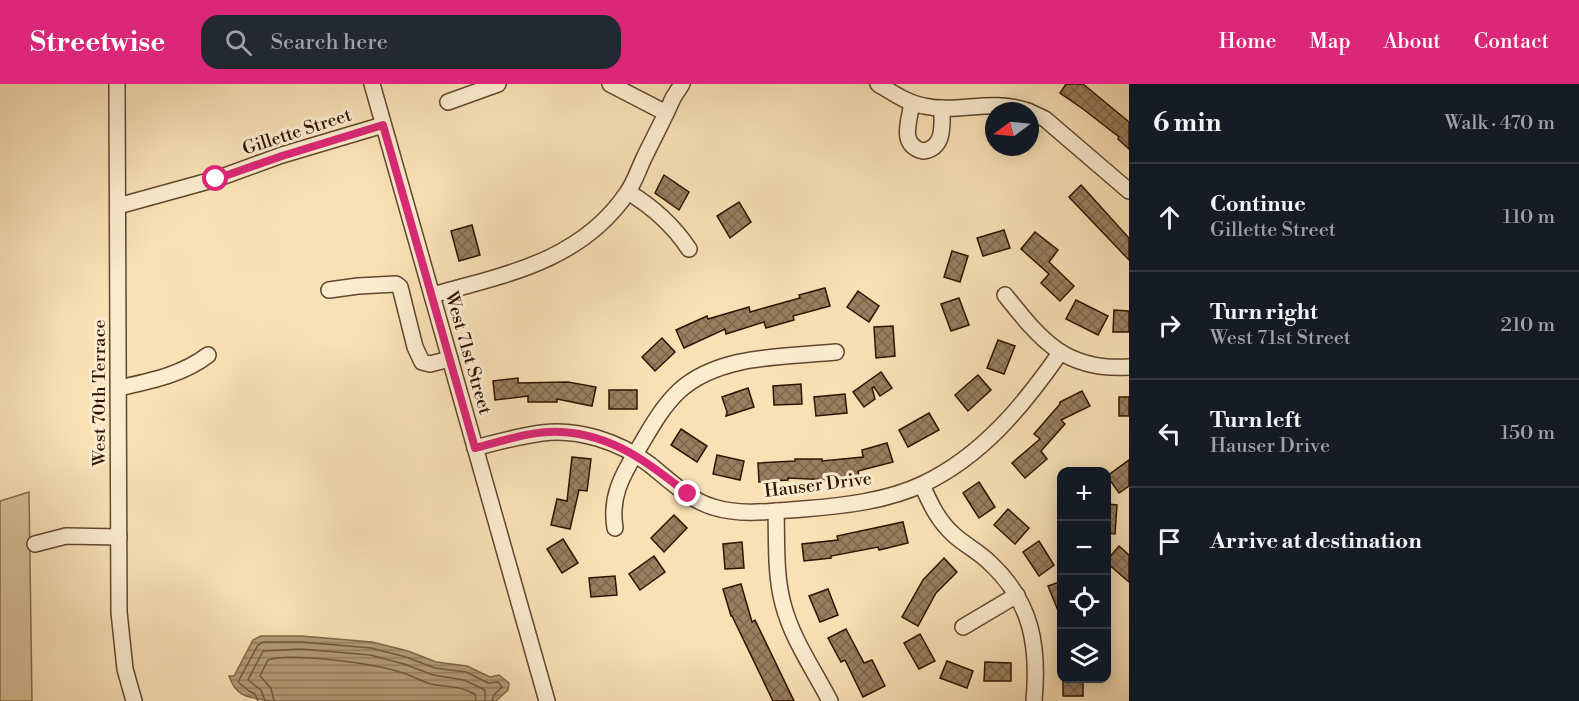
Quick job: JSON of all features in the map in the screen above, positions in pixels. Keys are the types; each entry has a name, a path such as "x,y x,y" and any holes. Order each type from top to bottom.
{"street":[{"name":"West 70th Terrace","path":"117,84 121,640 125,669 134,701"},
{"name":"West 71st Street","path":"372,84 548,701"},
{"path":"448,102 498,84"},
{"path":"609,84 666,113"},
{"path":"432,295 527,268 569,248 600,226 628,192 682,84"},
{"path":"878,84 912,103 926,107 985,105"},
{"path":"912,103 908,142 923,151 934,147 940,140 942,108"},
{"path":"1039,116 1046,119 1129,191"},
{"name":"Gillette Street","path":"118,206 216,179 383,125"},
{"path":"628,192 645,202 676,230 689,249"},
{"path":"329,290 396,284 400,287 415,348 422,362 430,364 450,359"},
{"path":"1005,294 1041,337 1060,353 1084,363 1129,367"},
{"path":"615,528 612,512 616,490 635,454 680,390 720,368 754,361 836,352"},
{"name":"Hauser Drive","path":"475,448 531,435 562,432 617,445 635,454 702,503 728,511 776,511 855,503 922,485 968,458 1005,424 1060,353"},
{"path":"119,388 167,376 196,364 208,355"},
{"path":"922,485 931,505 947,529 991,563 1011,585 1023,606 1032,633 1036,677 1034,701"},
{"path":"776,511 779,584 783,604 796,638 830,701"},
{"path":"35,544 66,536 119,537"},
{"path":"963,627 1017,595"}],"shaded area":[{"path":"29,492 32,701 0,701 0,501"}],"water":[{"path":"261,636 301,636 372,642 408,651 436,662 467,666 490,677 499,675 509,683 508,690 496,701 271,701 245,696 232,684 229,676 234,676 253,640"}],"building":[{"path":"1066,84 1083,84 1129,122 1129,149 1118,139 1119,137 1060,93"},
{"path":"664,175 689,192 679,210 655,193"},
{"path":"1081,185 1129,238 1129,260 1069,197"},
{"path":"739,202 751,222 730,238 717,216"},
{"path":"472,225 480,255 459,261 451,231"},
{"path":"1004,230 1010,248 983,256 977,238"},
{"path":"1035,232 1058,250 1049,262 1074,286 1060,301 1041,283 1049,274 1021,249"},
{"path":"952,251 968,256 960,282 944,277"},
{"path":"825,288 830,306 793,316 794,320 766,328 764,322 726,334 725,329 684,348 676,330 707,316 708,319 749,307 750,312 800,298 799,295"},
{"path":"858,291 879,306 869,322 847,307"},
{"path":"959,298 969,325 951,331 941,304"},
{"path":"1076,300 1108,316 1098,335 1066,319"},
{"path":"1114,310 1129,311 1129,332 1113,332"},
{"path":"893,326 895,356 876,358 874,327"},
{"path":"662,338 675,352 655,371 642,357"},
{"path":"998,340 1015,346 1004,374 987,368"},
{"path":"881,372 892,388 880,396 874,387 872,388 875,399 864,407 853,392"},
{"path":"978,375 991,390 968,411 955,395"},
{"path":"518,378 518,383 568,382 596,387 592,406 557,399 557,402 528,402 528,396 495,400 493,381"},
{"path":"801,384 802,404 774,405 773,386"},
{"path":"748,388 754,407 726,416 727,412 722,397"},
{"path":"609,390 637,390 637,409 609,409"},
{"path":"1082,391 1090,406 1061,420 1065,424 1041,451 1047,459 1025,478 1012,463 1040,439 1034,434 1060,402"},
{"path":"845,394 847,413 816,416 814,397"},
{"path":"1119,397 1129,397 1129,416 1119,416"},
{"path":"929,413 939,430 908,447 899,430"},
{"path":"681,429 707,446 697,462 671,445"},
{"path":"887,443 893,462 858,471 859,476 831,480 788,478 788,480 759,482 758,463 795,461 795,459 822,459 822,461 863,457 862,450"},
{"path":"717,455 744,461 740,480 713,474"},
{"path":"572,457 591,459 587,491 579,490 570,529 551,525 557,499 567,501"},
{"path":"1129,460 1129,486 1119,493 1111,482 1111,473"},
{"path":"979,482 995,507 979,518 963,493"},
{"path":"1111,504 1117,505 1115,534 1111,534"},
{"path":"1008,509 1029,528 1015,544 994,525"},
{"path":"674,515 687,528 664,552 651,538"},
{"path":"903,522 908,543 879,550 878,547 831,556 831,558 804,561 802,544 838,540 837,536"},
{"path":"563,539 578,563 562,573 547,549"},
{"path":"1039,541 1054,565 1039,576 1023,552"},
{"path":"742,542 744,568 725,569 723,544"},
{"path":"1119,546 1129,555 1129,582 1111,566 1111,555"},
{"path":"654,556 665,572 640,590 629,574"},
{"path":"944,558 957,572 936,593 918,626 902,617 923,580"},
{"path":"615,576 617,595 591,597 589,578"},
{"path":"1057,583 1057,608 1048,586"},
{"path":"741,584 752,622 755,620 794,701 773,701 731,616 723,589"},
{"path":"828,589 838,615 820,622 809,596"},
{"path":"846,629 864,663 872,660 885,686 863,697 845,660 841,662 828,638"},
{"path":"920,634 935,661 919,669 904,643"},
{"path":"947,661 973,671 967,688 940,678"},
{"path":"985,662 1011,663 1011,681 984,681"},
{"path":"1063,683 1083,683 1083,696 1063,696"}],"route":[{"path":"216,179 383,125 475,448 543,433 562,432 583,436 617,445 635,454 688,494"}]}
